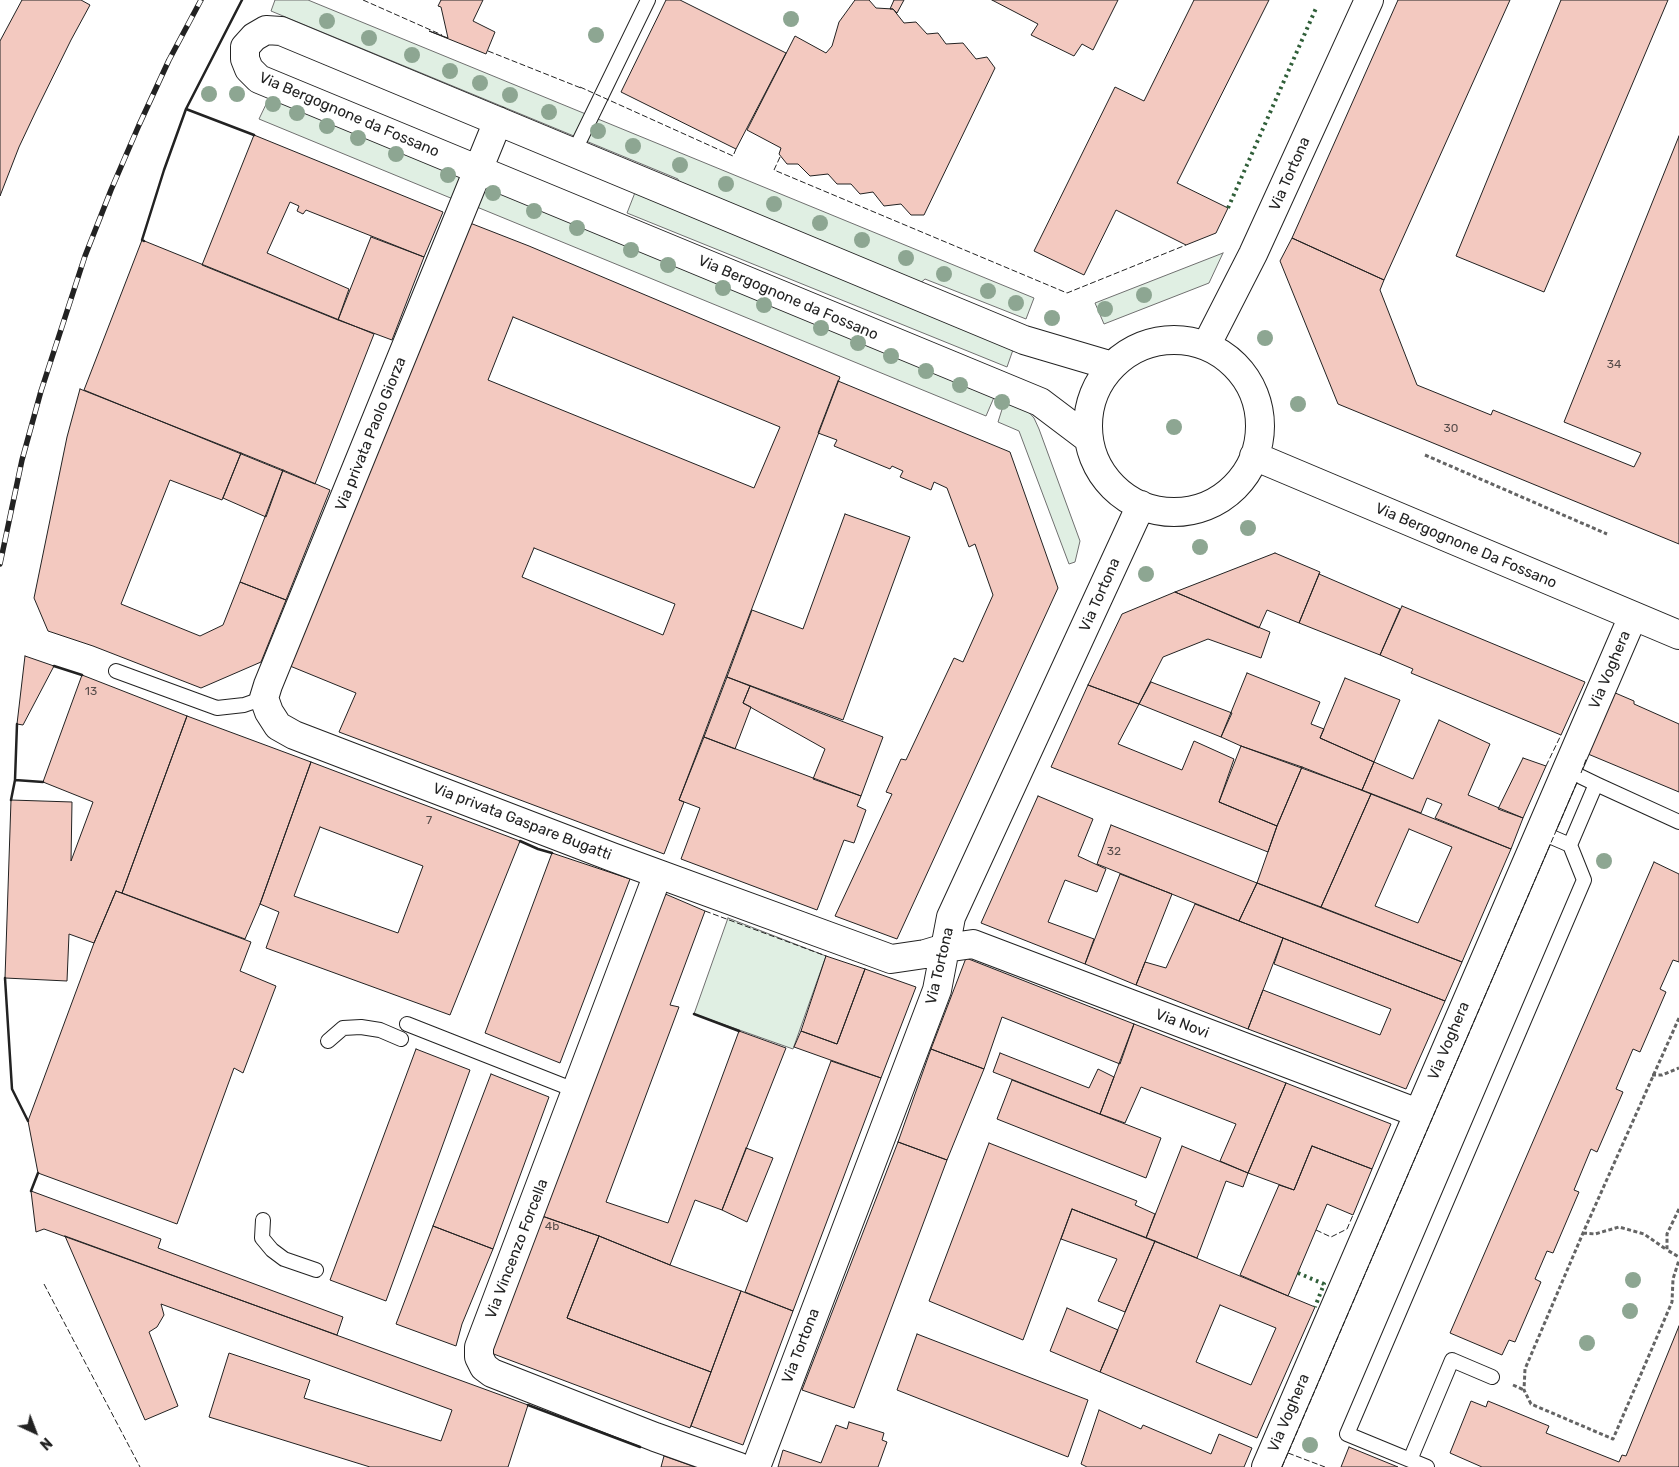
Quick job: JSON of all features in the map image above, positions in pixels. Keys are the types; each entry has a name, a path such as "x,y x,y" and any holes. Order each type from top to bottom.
{"street":[{"name":"Via Tortona","path":"1206,346 1253,254 1369,0"},
{"name":"Via Bergognone da Fossano","path":"1089,439 1040,402 260,79 249,69 245,59 245,47 254,37 266,30 281,31 1024,340 1112,366"},
{"path":"479,170 498,121"},
{"name":"Via privata Paolo Giorza","path":"264,698 479,170"},
{"path":"1179,340 1206,346 1232,363 1246,379 1255,397 1260,424 1254,456 1244,475 1230,490 1202,507 1171,512 1150,509 1124,496 1103,475 1094,458 1089,439 1088,420 1092,400 1100,382 1112,366 1143,346 1161,341 1179,340"},
{"name":"Via Bergognone Da Fossano","path":"1254,456 1679,635"},
{"name":"Via Tortona","path":"756,1467 937,990 952,917 1141,505"},
{"name":"Via Voghera","path":"1266,1467 1633,616"},
{"name":"Via privata Gaspare Bugatti","path":"264,698 268,712 278,726 294,735 658,874 891,960 925,954 945,948"},
{"name":"Via Vincenzo Forcella","path":"658,874 479,1348 479,1357 484,1367 492,1373 655,1437 739,1467"},
{"name":"Via Novi","path":"945,948 973,944 1418,1113"}],"lane":[{"path":"574,152 648,0"},
{"path":"116,671 216,708 244,705 264,698"},
{"path":"1567,770 1679,822"},
{"path":"1570,845 1596,784"},
{"path":"1427,1467 1347,1434 1584,880 1570,845 1540,832"},
{"path":"406,1024 576,1091"},
{"path":"328,1041 343,1028 362,1026 380,1030 401,1039"},
{"path":"263,1220 262,1238 272,1250 284,1259 316,1270"},
{"path":"1410,1460 1452,1360 1492,1377"}],"path":[{"path":"1424,454 1607,534"},
{"path":"1583,1233 1595,1234 1619,1227 1644,1234 1679,1258 1673,1280 1672,1302 1613,1439 1531,1404 1524,1390 1525,1369 1583,1233 1652,1075 1679,1018"},
{"path":"1652,1075 1662,1075 1679,1068"},
{"path":"1667,1250 1667,1234 1679,1209"}],"green space":[{"path":"275,0 308,0 1034,298 1026,319 925,279 917,286 680,188 678,179 271,11"},
{"path":"270,96 461,177 453,199 259,119"},
{"path":"480,183 995,395 986,416 472,205"},
{"path":"636,190 1015,344 1007,367 627,213"},
{"path":"1223,253 1209,283 1104,324 1095,303"},
{"path":"1005,400 1025,408 1034,418 1039,429 1080,541 1075,562 1069,564 1019,431 998,422"},
{"path":"728,918 826,956 793,1049 694,1014"}],"building":[{"path":"22,0 81,0 90,5 19,147 0,196 0,41"},
{"path":"441,0 483,0 473,21 495,32 486,54 429,31 448,38 441,7 438,6"},
{"path":"666,0 680,0 786,53 736,149 621,92"},
{"path":"855,0 869,0 876,8 893,9 904,23 916,22 927,34 938,33 946,44 963,43 976,59 987,57 995,68 924,215 911,215 901,204 884,206 873,192 860,194 851,184 837,184 828,174 810,176 798,164 787,164 779,154 781,148 747,130 795,36 826,53 832,46 839,22"},
{"path":"894,0 904,0 897,13 890,9"},
{"path":"992,0 1118,0 1093,50 1082,44 1074,56 1031,35 1038,24"},
{"path":"1194,0 1269,0 1177,183 1228,208 1216,233 1186,245 1116,210 1084,275 1034,251 1115,87 1144,101"},
{"path":"1398,0 1510,0 1384,280 1292,238"},
{"path":"1561,0 1668,0 1544,292 1456,256"},
{"path":"254,135 443,212 424,257 306,210 303,214 297,211 299,206 290,202 267,253 349,289 338,320 202,265"},
{"path":"1679,136 1679,544 1338,404 1280,261 1292,238 1384,280 1380,290 1417,385 1491,415 1493,410 1634,467 1641,453 1564,422"},
{"path":"470,223 840,377 679,800 684,802 664,854 339,732 356,693 290,666","holes":["513,317 780,427 754,488 488,380","534,548 675,604 663,635 522,577"]},
{"path":"371,237 424,257 392,340 338,320"},
{"path":"142,240 374,334 315,484 84,390"},
{"path":"838,381 1010,452 1058,588 897,939 835,916 892,794 886,792 901,759 906,760 954,658 963,662 993,595 975,544 969,547 947,488 934,482 931,490 900,477 903,471 892,466 890,469 834,446 837,440 818,433"},
{"path":"80,389 241,453 222,500 170,480 121,604 200,636 223,625 240,582 286,600 261,662 201,688 93,646 48,631 34,598 67,437"},
{"path":"241,453 283,470 266,517 223,498"},
{"path":"283,470 330,490 286,600 240,582"},
{"path":"845,514 910,537 843,720 727,677 752,610 803,629"},
{"path":"1275,553 1320,572 1299,623 1267,610 1259,628 1175,592"},
{"path":"1319,574 1400,609 1380,655 1299,623"},
{"path":"1175,592 1270,632 1261,658 1208,639 1163,657 1139,704 1088,685 1122,614"},
{"path":"1402,606 1585,682 1561,735 1411,673 1413,669 1380,655"},
{"path":"25,656 54,666 23,725 17,724"},
{"path":"1247,673 1320,702 1311,724 1324,729 1320,738 1374,762 1362,790 1221,737"},
{"path":"82,675 187,716 122,893 116,891 94,943 69,934 67,981 5,978 11,800 72,802 71,861 93,802 43,782"},
{"path":"727,677 750,686 743,703 751,707 735,749 704,737"},
{"path":"1345,678 1400,700 1374,762 1320,738"},
{"path":"1151,682 1232,713 1221,737 1139,704"},
{"path":"1088,685 1139,704 1118,744 1182,770 1194,741 1234,759 1219,802 1277,826 1268,852 1051,767"},
{"path":"750,686 883,737 861,796 813,779 825,749 743,703"},
{"path":"1613,692 1634,701 1634,704 1679,724 1679,792 1588,754"},
{"path":"187,716 311,762 260,904 245,939 122,893"},
{"path":"1439,720 1490,744 1468,795 1523,818 1511,849 1435,818 1442,804 1427,798 1421,813 1362,790 1374,762 1413,779"},
{"path":"704,737 861,796 857,806 866,810 854,843 844,840 817,910 681,859 700,808 679,800"},
{"path":"1241,746 1302,767 1277,826 1219,802"},
{"path":"1523,758 1546,766 1523,818 1498,809"},
{"path":"311,762 520,841 450,1015 266,948 279,912 260,904","holes":["320,827 423,866 398,933 294,896"]},
{"path":"1302,767 1371,794 1321,907 1257,883 1277,826"},
{"path":"1371,794 1511,849 1462,962 1321,907","holes":["1409,829 1452,847 1418,923 1375,906"]},
{"path":"1038,796 1093,819 1078,856 1106,869 1097,892 1065,880 1048,922 1094,939 1085,964 981,923"},
{"path":"1111,825 1257,883 1239,921 1097,864"},
{"path":"552,853 630,879 560,1063 485,1033"},
{"path":"1654,862 1679,874 1679,962 1673,960 1660,989 1666,992 1640,1052 1633,1049 1616,1089 1623,1092 1597,1152 1591,1149 1574,1190 1579,1192 1553,1253 1547,1251 1535,1279 1541,1282 1515,1342 1509,1340 1502,1355 1450,1333"},
{"path":"1120,874 1172,894 1136,985 1085,964"},
{"path":"1257,883 1462,962 1445,1001 1239,921"},
{"path":"116,891 251,942 240,971 276,986 243,1073 234,1068 177,1224 38,1173 28,1121 94,943"},
{"path":"663,893 705,911 670,1005 679,1007 606,1202 668,1223 739,1031 786,1048 722,1210 695,1200 670,1265 599,1236 542,1216"},
{"path":"1195,904 1283,938 1248,1029 1136,985 1145,962 1166,968"},
{"path":"1283,938 1445,1001 1406,1089 1248,1029 1263,990 1380,1035 1391,1009 1274,964"},
{"path":"826,956 865,969 837,1044 801,1031"},
{"path":"966,958 1134,1024 1120,1064 1002,1017 984,1069 931,1049"},
{"path":"865,969 916,987 881,1078 794,1047 801,1031 837,1044"},
{"path":"1134,1024 1286,1083 1248,1173 1220,1161 1236,1124 1141,1087 1125,1123 1100,1114"},
{"path":"416,1049 470,1070 386,1301 330,1280"},
{"path":"931,1049 984,1069 947,1160 898,1142"},
{"path":"1000,1053 1089,1088 1098,1069 1114,1077 1100,1114 993,1072"},
{"path":"831,1061 881,1078 793,1311 745,1292"},
{"path":"491,1074 549,1097 493,1249 433,1226"},
{"path":"1012,1080 1161,1138 1146,1178 997,1119"},
{"path":"1286,1083 1391,1124 1372,1169 1312,1146 1294,1190 1248,1173"},
{"path":"898,1142 947,1160 854,1408 802,1390"},
{"path":"989,1143 1137,1201 1135,1205 1155,1214 1146,1238 1072,1209 1023,1340 929,1301"},
{"path":"1182,1146 1248,1173 1243,1187 1226,1181 1197,1258 1146,1238"},
{"path":"1312,1146 1372,1169 1353,1215 1327,1204 1288,1296 1240,1275 1279,1185 1294,1190"},
{"path":"746,1148 773,1158 747,1222 722,1210"},
{"path":"31,1191 161,1239 158,1248 343,1317 337,1335 44,1229 36,1232"},
{"path":"1072,1209 1155,1241 1125,1312 1098,1301 1117,1259 1061,1239"},
{"path":"542,1216 599,1236 567,1318 711,1372 690,1428 491,1353"},
{"path":"433,1226 493,1249 462,1324 456,1346 396,1324"},
{"path":"65,1236 528,1405 508,1467 370,1467 209,1417 229,1353 310,1380 304,1398 441,1441 452,1410 161,1304 164,1315 157,1327 149,1332 178,1406 145,1420"},
{"path":"599,1236 741,1291 711,1372 567,1318"},
{"path":"1155,1241 1315,1307 1257,1438 1100,1372","holes":["1220,1305 1276,1328 1251,1385 1196,1362"]},
{"path":"741,1291 793,1311 743,1445 691,1426"},
{"path":"1067,1308 1118,1330 1100,1372 1050,1351"},
{"path":"1679,1326 1679,1467 1482,1467 1450,1453 1471,1401 1486,1407 1488,1401 1549,1426 1546,1433 1619,1462 1622,1455 1626,1456"},
{"path":"917,1334 1088,1400 1068,1457 897,1390"},
{"path":"1099,1410 1141,1429 1143,1425 1211,1454 1219,1434 1252,1448 1244,1467 1087,1467 1081,1464"},
{"path":"849,1422 884,1433 882,1440 887,1442 878,1467 778,1467 783,1450 821,1463 836,1425 847,1429"},
{"path":"1349,1447 1398,1467 1341,1467"},
{"path":"664,1456 695,1467 661,1467"}],"railway":[{"path":"0,564 22,460 41,391 85,256 139,125 169,60 201,0"}],"hedge":[{"path":"1228,208 1317,6"},
{"path":"1298,1273 1324,1284 1315,1307"}],"fence":[{"path":"363,0 442,35"},
{"path":"488,51 581,88"},
{"path":"580,87 733,156 736,149"},
{"path":"780,157 774,170 1067,293 1186,245"},
{"path":"1546,766 1561,735"},
{"path":"1581,773 1587,757"},
{"path":"1282,1467 1578,780"},
{"path":"705,911 826,956"},
{"path":"1316,1230 1331,1237 1347,1229 1353,1215"},
{"path":"44,1284 140,1467"},
{"path":"1288,1453 1325,1467"}],"wall":[{"path":"144,241 142,240 164,170 186,109 242,0"},
{"path":"186,109 254,135"},
{"path":"54,666 82,675"},
{"path":"11,800 15,780 17,724"},
{"path":"15,780 43,782"},
{"path":"520,841 552,853"},
{"path":"5,978 12,1089 28,1121"},
{"path":"694,1014 739,1031"},
{"path":"31,1191 38,1173"},
{"path":"528,1405 640,1447"}]}
